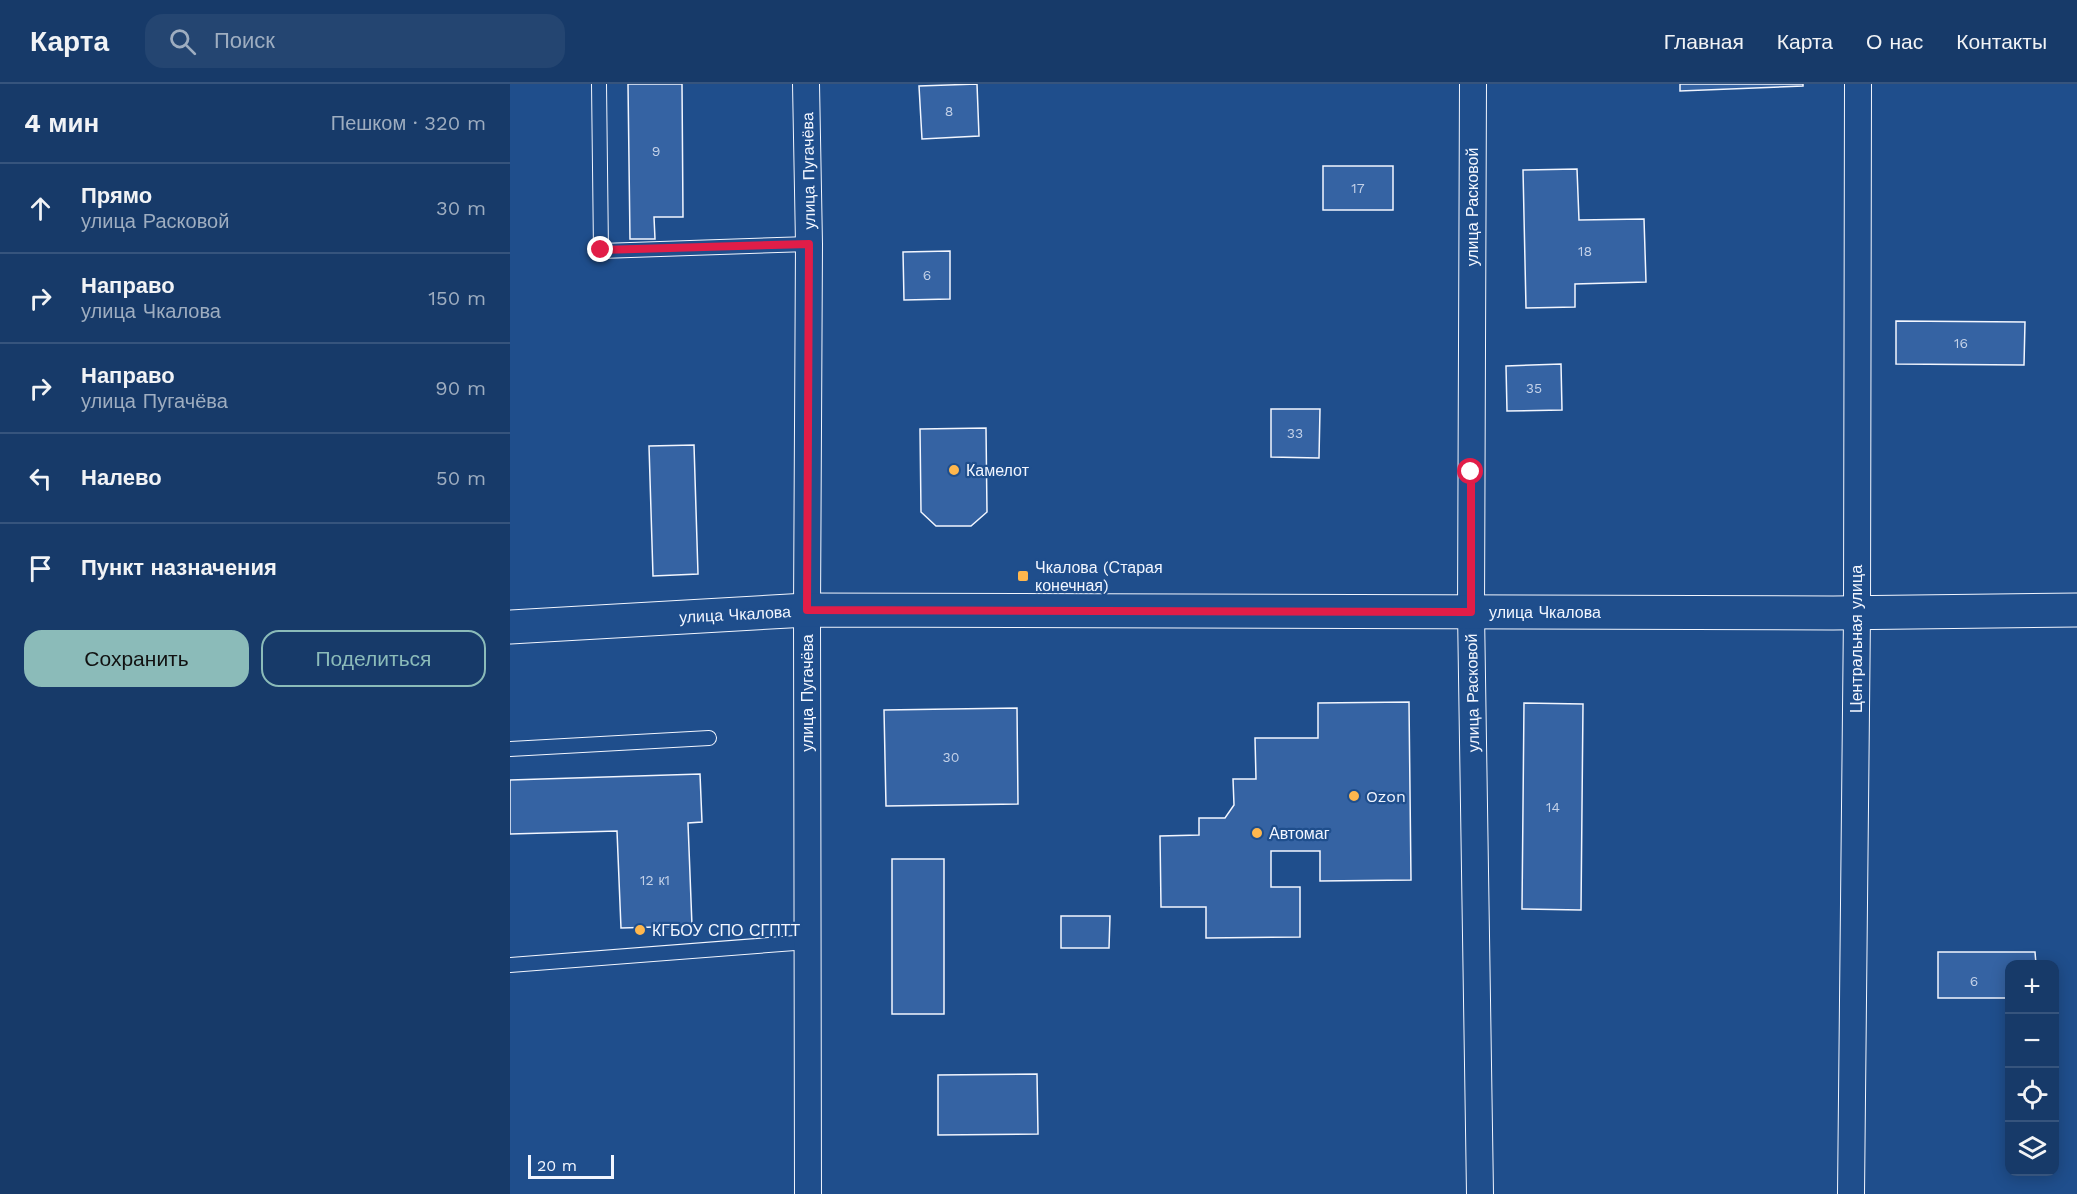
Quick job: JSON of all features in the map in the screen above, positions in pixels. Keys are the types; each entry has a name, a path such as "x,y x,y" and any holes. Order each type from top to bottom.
{"street":[{"name":"улица Пугачёва","path":"806,84 809,244 808,1194"},
{"name":"улица Расковой","path":"1473,84 1471,612 1480,1194"},
{"name":"Центральная улица","path":"1851,1194 1857,613 1858,84"},
{"name":"улица Чкалова","path":"510,627 807,610 1857,613 2077,610"}],"lane":[{"path":"598,84 601,250 809,244"},
{"path":"510,749 709,738"},
{"path":"510,965 808,942"}],"building":[{"path":"628,84 682,84 683,217 654,217 655,239 630,239"},
{"path":"977,84 979,136 922,139 919,86"},
{"path":"1680,84 1803,84 1803,86 1680,91"},
{"path":"1323,166 1393,166 1393,210 1323,210"},
{"path":"1577,169 1579,220 1644,219 1646,282 1575,284 1575,307 1526,308 1523,170"},
{"path":"950,251 950,299 904,300 903,252"},
{"path":"1896,321 2025,322 2024,365 1896,364"},
{"path":"1561,364 1562,410 1507,411 1506,366"},
{"path":"1271,409 1320,409 1319,458 1271,457"},
{"name":"Камелот","path":"986,428 987,512 971,526 936,526 921,512 920,429"},
{"path":"694,445 698,574 653,576 649,446"},
{"path":"1409,702 1411,880 1320,881 1320,851 1271,851 1271,887 1300,887 1300,937 1206,938 1206,907 1161,907 1160,836 1199,835 1199,818 1225,818 1234,805 1233,779 1256,779 1255,738 1318,738 1318,703"},
{"path":"1524,703 1583,704 1581,910 1522,909"},
{"path":"1017,708 1018,804 886,806 884,710"},
{"path":"700,774 702,822 688,823 692,926 621,928 617,831 510,834 510,780"},
{"path":"892,859 944,859 944,1014 892,1014"},
{"path":"1061,916 1110,916 1109,948 1061,948"},
{"path":"1938,952 2035,952 2036,960 2005,960 2005,998 1938,998"},
{"path":"1037,1074 1038,1134 938,1135 938,1075"}],"place":[{"name":"Камелот","path":"954,470"},
{"name":"Чкалова (Старая конечная)","path":"1023,576"},
{"name":"Ozon","path":"1354,796"},
{"name":"Автомаг","path":"1257,833"},
{"name":"КГБОУ СПО СГПТТ","path":"640,930"}],"route":[{"path":"601,250 809,244 807,610 1471,612 1471,472"}]}
